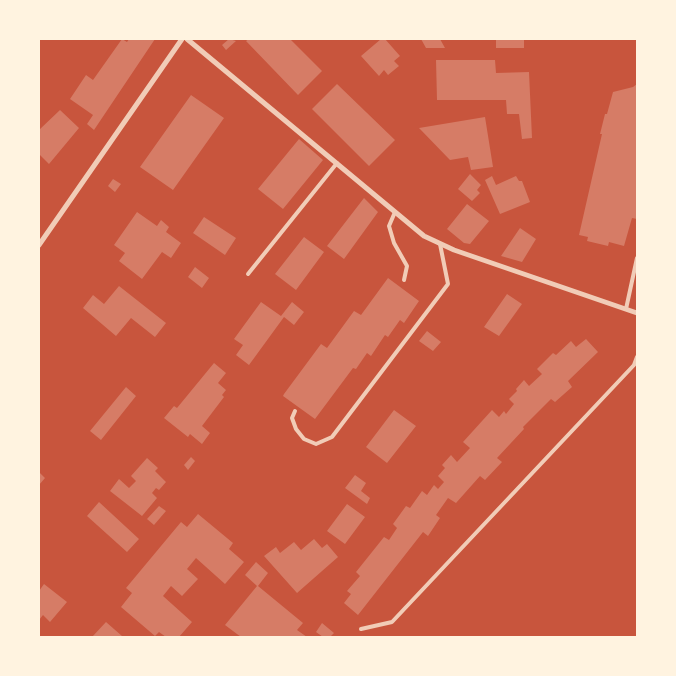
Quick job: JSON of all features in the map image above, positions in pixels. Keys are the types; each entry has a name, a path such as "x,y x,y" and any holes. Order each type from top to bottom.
{"street":[{"path":"39,245 182,39"},
{"path":"186,39 424,236 454,250 637,313"}],"lane":[{"path":"248,274 337,163"},
{"path":"395,212 389,226 394,243 407,266 404,280"},
{"path":"295,411 292,418 296,429 304,439 316,444 332,437 448,284 440,244"},
{"path":"626,309 637,258"},
{"path":"361,629 392,622 634,366 637,357"}],"building":[{"path":"122,39 127,42 129,39 155,39 94,130 87,124 93,115 70,99 86,75 93,80"},
{"path":"229,39 236,41 226,50 222,45"},
{"path":"249,39 290,39 322,71 298,95 246,41"},
{"path":"381,39 385,39 400,56 394,61 399,66 388,75 384,70 379,76 361,56"},
{"path":"421,39 440,39 445,48 426,48"},
{"path":"496,39 524,40 524,48 496,48"},
{"path":"436,60 495,60 496,73 529,72 532,138 522,139 519,114 507,114 506,100 437,100"},
{"path":"337,84 395,140 369,166 312,109"},
{"path":"637,84 637,219 632,218 624,246 609,242 608,246 587,241 588,237 579,235 605,114 607,114 613,92 633,87"},
{"path":"191,95 224,118 173,190 140,167"},
{"path":"60,110 79,128 49,164 39,154 39,130"},
{"path":"485,117 493,167 471,170 468,157 450,160 419,128"},
{"path":"299,139 323,160 283,209 258,189"},
{"path":"470,174 481,185 477,190 480,193 472,201 458,189"},
{"path":"492,176 496,185 516,176 519,181 522,181 530,202 500,214 485,180"},
{"path":"113,179 121,184 115,192 108,186"},
{"path":"364,198 378,212 344,259 327,246"},
{"path":"467,204 489,221 470,244 464,243 447,229"},
{"path":"137,212 157,226 161,220 169,227 166,232 181,243 171,258 162,252 142,279 119,261 125,253 114,245"},
{"path":"204,217 236,238 225,255 193,233"},
{"path":"520,228 536,239 522,262 501,256"},
{"path":"304,237 324,252 296,290 275,274"},
{"path":"195,267 209,278 202,288 188,277"},
{"path":"388,278 419,301 404,323 400,320 388,337 385,335 371,356 367,353 356,369 353,368 315,419 283,396 284,394 321,344 327,348 354,311 361,315"},
{"path":"119,286 166,323 155,337 131,318 116,336 83,308 93,295 104,304"},
{"path":"507,294 522,304 499,336 484,327"},
{"path":"261,302 281,316 292,302 304,312 294,325 284,317 249,365 236,355 243,345 234,339"},
{"path":"427,331 441,342 433,351 419,341"},
{"path":"586,339 598,352 568,381 572,387 555,402 551,399 523,427 524,429 497,458 502,462 485,480 480,476 456,503 448,498 436,515 440,518 428,536 423,532 358,615 344,603 351,594 347,591 360,576 356,572 384,537 389,540 397,528 393,524 406,506 410,508 422,491 427,495 434,485 438,489 444,482 438,476 445,468 442,465 451,455 457,462 470,448 463,442 492,410 499,417 504,411 506,414 514,404 509,399 524,380 529,386 542,374 537,369 553,353 556,355 571,341 576,347"},
{"path":"214,363 226,373 218,383 226,390 222,395 224,397 202,426 210,433 202,444 190,434 188,437 164,418 174,406 177,408"},
{"path":"126,387 136,396 101,440 90,431"},
{"path":"394,410 416,426 387,463 366,447"},
{"path":"191,457 195,461 188,470 184,465"},
{"path":"147,458 158,468 155,471 166,482 159,490 156,488 152,493 157,498 142,516 110,491 119,479 129,488 136,481 131,476"},
{"path":"39,472 45,478 39,485"},
{"path":"355,475 366,483 361,491 370,498 367,504 345,488"},
{"path":"99,502 139,539 127,552 87,516"},
{"path":"347,504 365,517 345,544 327,531"},
{"path":"159,506 166,511 154,525 147,519"},
{"path":"198,514 233,543 229,549 244,562 225,584 196,558 187,569 198,579 182,596 171,586 163,596 192,622 179,637 166,637 159,632 155,636 121,607 132,593 126,588 181,522 187,527"},
{"path":"314,539 322,548 327,544 338,557 297,593 264,556 276,547 280,553 294,542 301,550"},
{"path":"256,562 268,573 258,586 303,623 297,630 307,637 241,637 225,625 257,586 245,575"},
{"path":"44,584 67,602 50,622 43,615 39,620 39,591"},
{"path":"106,622 122,636 92,637"},
{"path":"322,623 334,633 330,637 323,637 316,632"}]}
